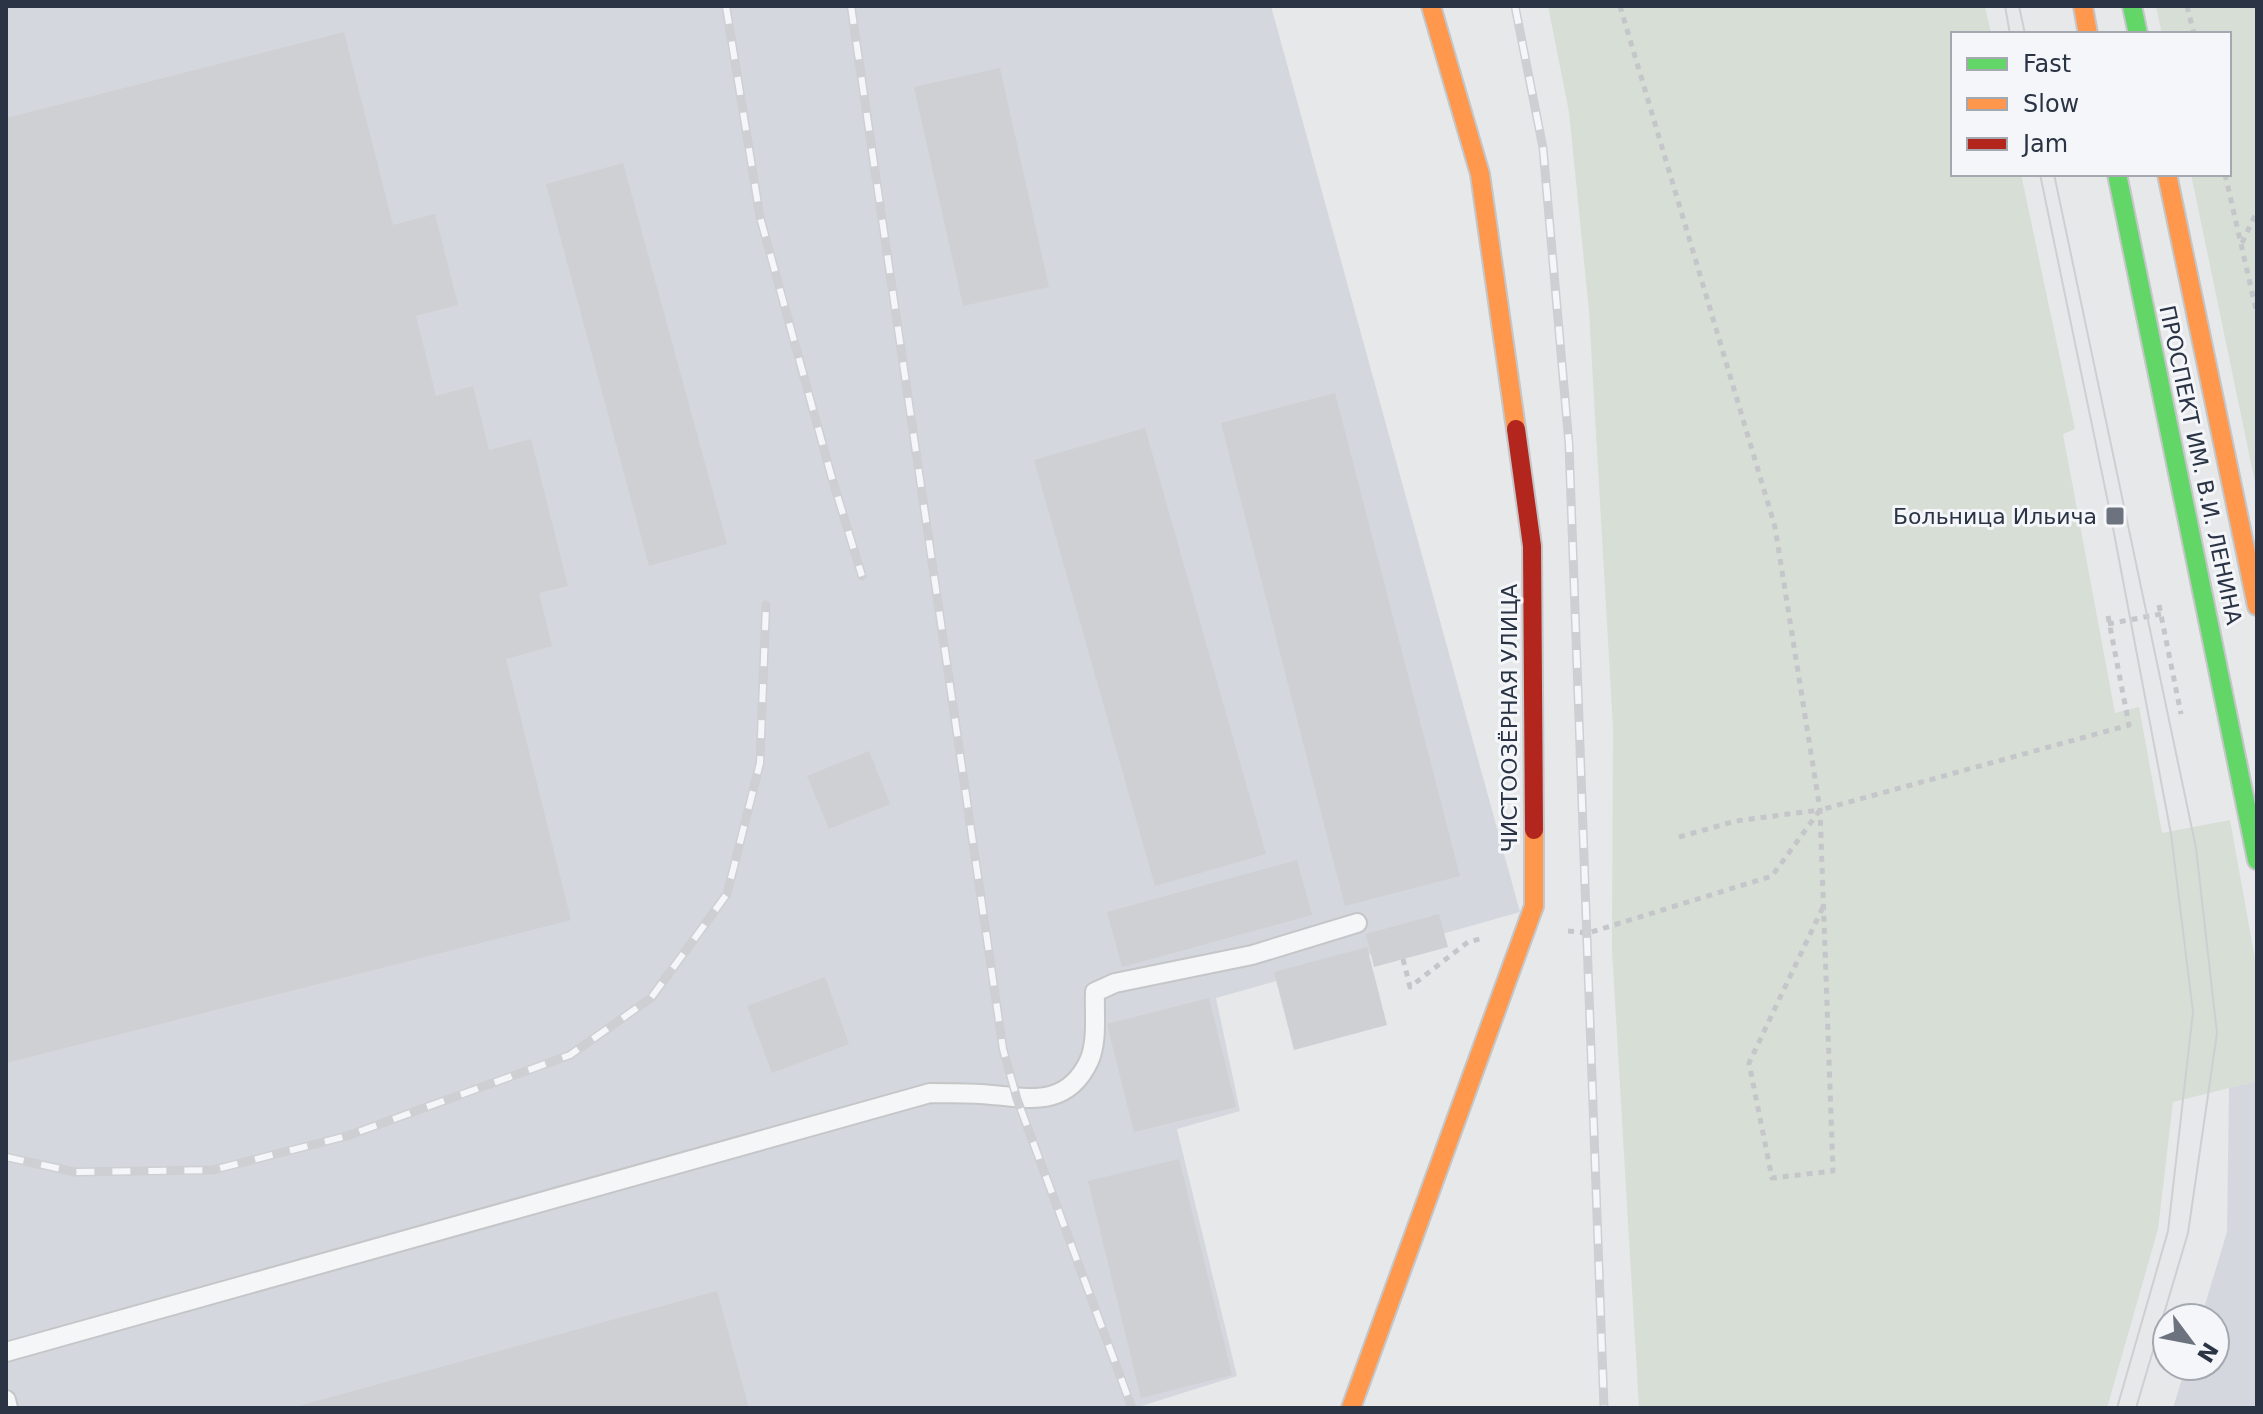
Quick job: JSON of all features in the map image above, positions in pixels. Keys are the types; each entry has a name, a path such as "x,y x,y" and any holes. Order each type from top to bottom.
{"street":[{"name":"ЧИСТООЗЁРНАЯ УЛИЦА","path":"1351,1408 1534,906 1532,546 1480,174 1431,6"},
{"path":"2083,6 2088,32"},
{"path":"2132,6 2138,32"},
{"name":"ПРОСПЕКТ ИМ. В.И. ЛЕНИНА","path":"2117,176 2257,860"},
{"name":"ПРОСПЕКТ ИМ. В.И. ЛЕНИНА","path":"2167,176 2257,606"}],"lane":[{"path":"6,1352 930,1093 982,1094 1034,1101 1053,1095 1074,1080 1089,1061 1095,992 1128,979 1252,955 1357,923"},
{"path":"6,1400 8,1408"}],"path":[{"path":"1620,6 1775,527 1820,810 1833,1171 1772,1178 1749,1063 1823,907"},
{"path":"2187,6 2194,32"},
{"path":"2225,176 2257,314"},
{"path":"2241,244 2257,211"},
{"path":"2159,605 2181,714"},
{"path":"2108,624 2161,614"},
{"path":"1679,837 1736,821 1820,810 2129,725 2108,616"},
{"path":"1403,959 1410,987 1468,942 1526,926 1588,933 1772,876 1820,810"}],"shaded area":[{"path":"6,6 1271,6 1520,912 1216,998 1240,1111 1177,1129 1237,1376 1135,1408 6,1408"},
{"path":"1548,6 1985,6 1991,32 1951,32 1951,176 2021,176 2075,429 2063,434 2115,713 2139,707 2162,833 2230,820 2257,970 2257,1081 2173,1102 2158,1229 2107,1408 1639,1408 1612,950 1613,727 1589,311 1569,112"},
{"path":"2156,6 2257,6 2257,492 2191,176 2231,176 2231,32 2162,32"},
{"path":"2257,1081 2257,1408 2173,1408 2181,1382 2231,1382 2231,1302 2206,1302 2227,1232 2229,1088"}],"building":[{"path":"344,32 393,225 435,214 458,305 416,316 436,396 473,386 489,450 531,439 568,586 539,593 552,646 506,659 571,920 6,1063 6,118"},
{"path":"1000,68 1049,287 963,306 914,87"},
{"path":"623,163 727,544 649,566 546,184"},
{"path":"1335,393 1460,876 1345,906 1221,423"},
{"path":"1145,428 1266,854 1155,886 1034,460"},
{"path":"869,751 890,804 829,829 807,776"},
{"path":"1297,860 1312,915 1122,967 1107,912"},
{"path":"1439,914 1448,947 1374,967 1366,934"},
{"path":"1367,947 1387,1025 1294,1050 1274,972"},
{"path":"825,977 849,1044 772,1073 747,1006"},
{"path":"1209,998 1236,1107 1134,1132 1107,1024"},
{"path":"1179,1159 1232,1375 1141,1398 1088,1181"},
{"path":"717,1291 749,1408 295,1408 295,1407"}],"tram line":[{"path":"2005,6 2010,32"},
{"path":"2019,6 2025,32"},
{"path":"2040,176 2110,512 2171,834 2193,1012 2168,1231 2117,1408"},
{"path":"2054,176 2196,848 2217,1033 2188,1233 2136,1408"}],"railway":[{"path":"726,6 760,217 862,576"},
{"path":"851,6 1003,1049 1017,1099 1132,1408"},
{"path":"1515,6 1543,148 1569,444 1604,1408"},
{"path":"6,1157 75,1172 213,1170 347,1136 570,1055 651,998 727,894 760,763 766,605"}],"traffic: fast":[{"path":"2132,6 2138,32"},
{"path":"2117,176 2257,860"}],"traffic: slow":[{"path":"1431,6 1480,174 1516,429"},
{"path":"2083,6 2088,32"},
{"path":"2167,176 2257,606"},
{"path":"1351,1408 1534,906 1534,830"}],"traffic: jam":[{"path":"1516,429 1532,546 1534,830"}],"place":[{"name":"Больница Ильича","path":"2115,516"}]}
